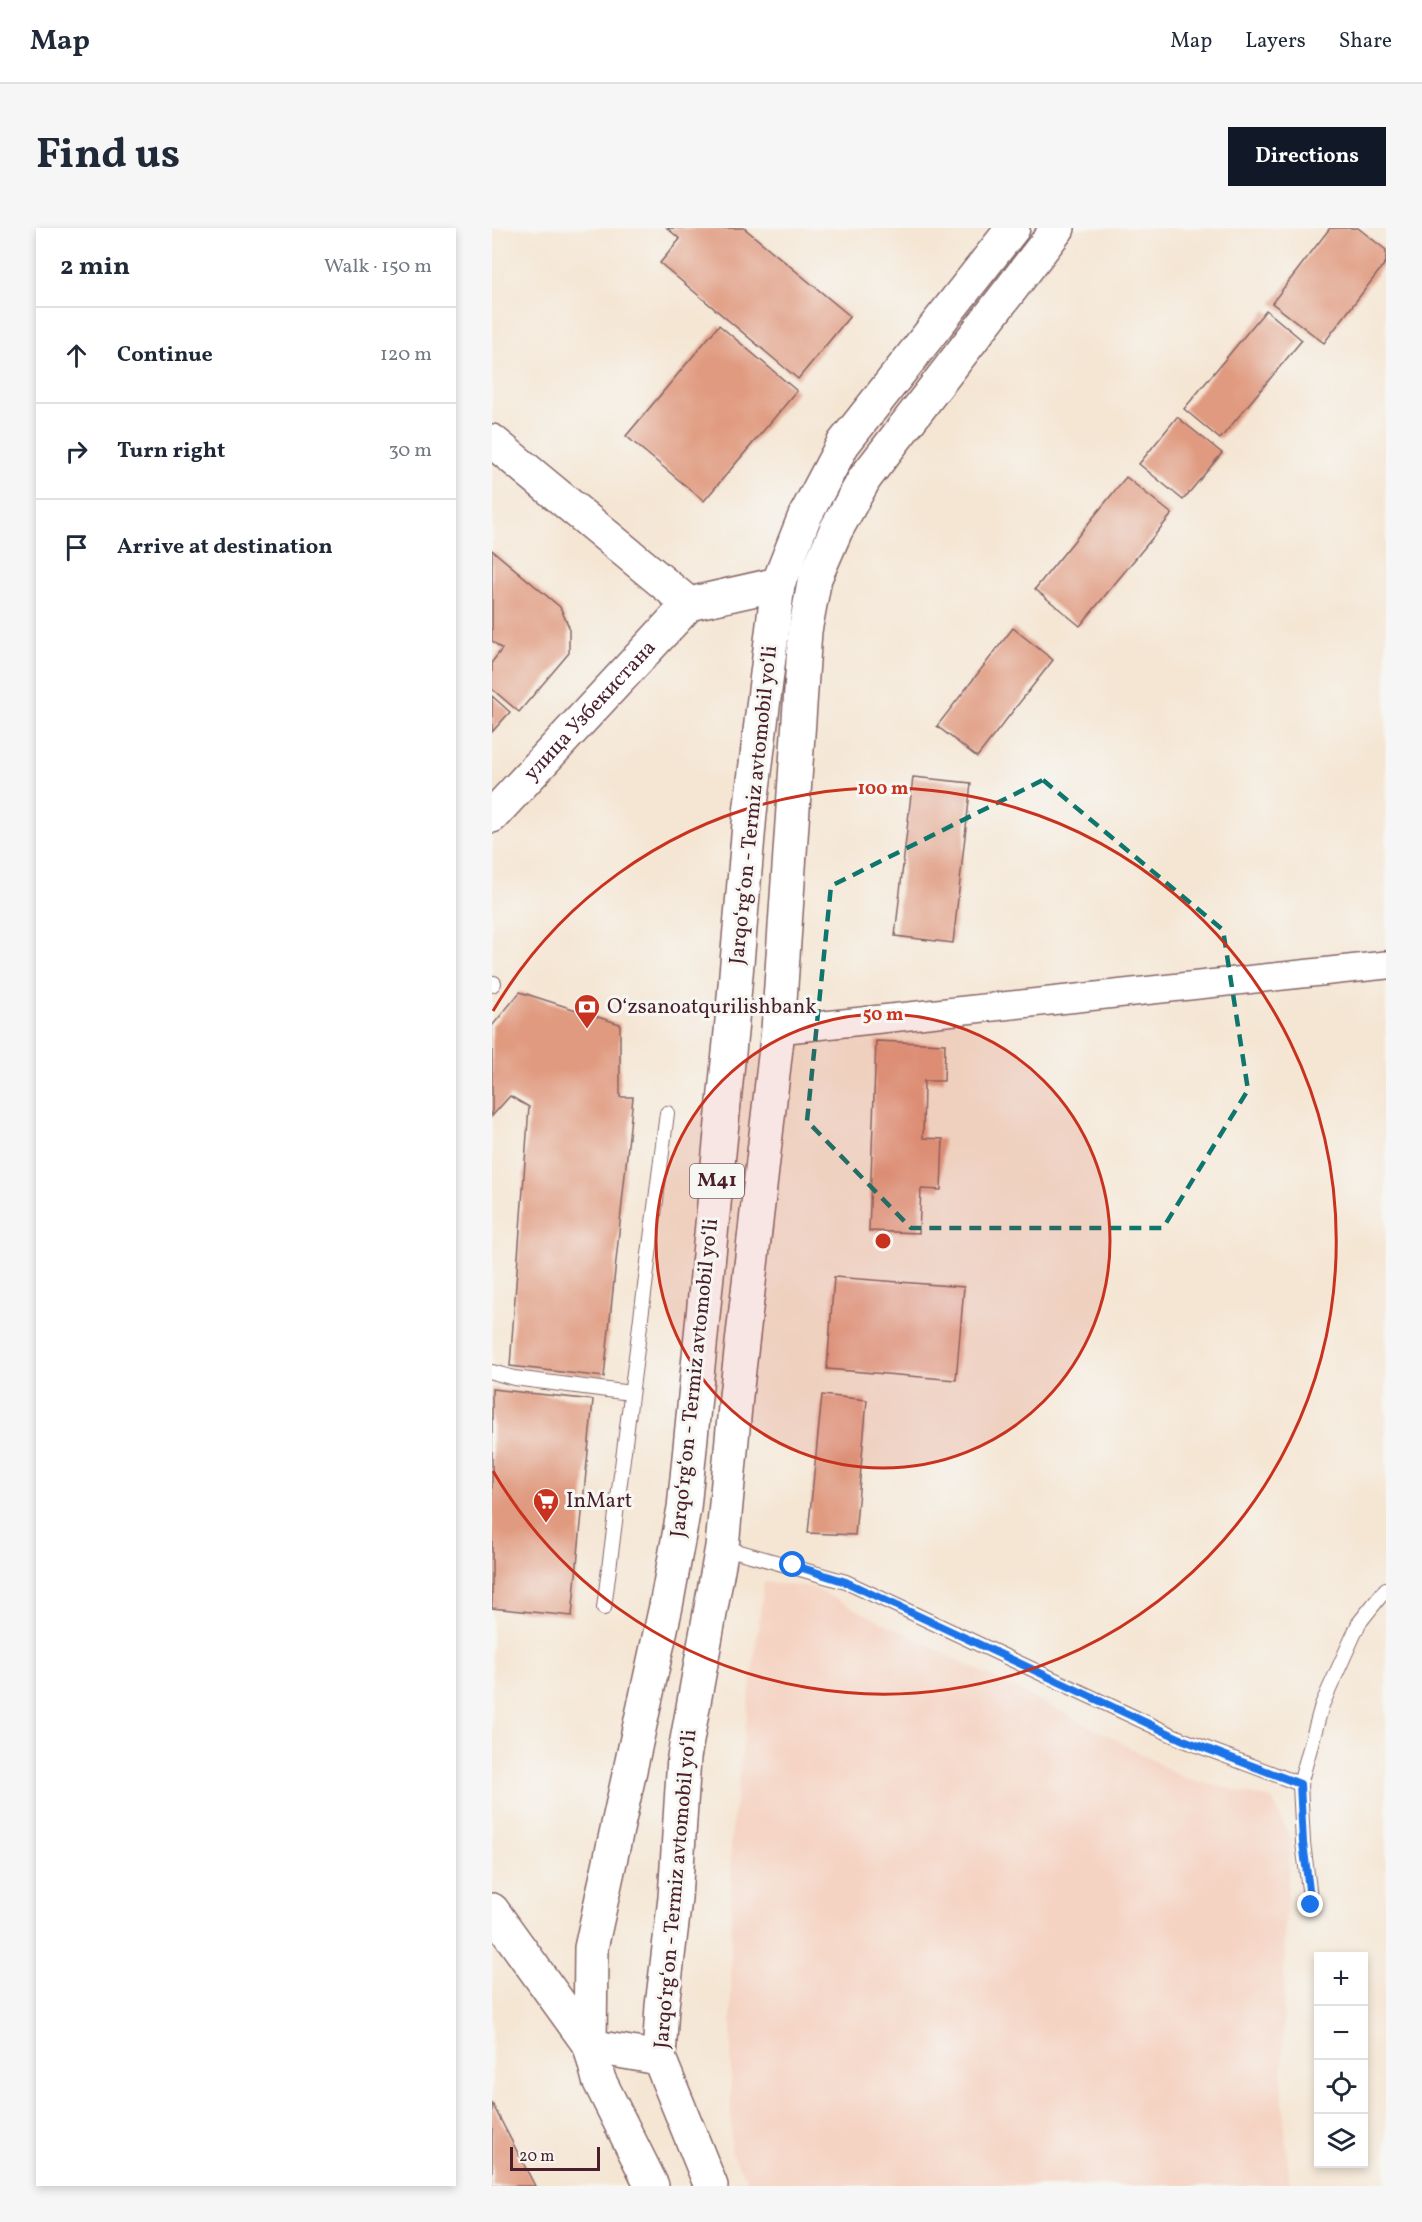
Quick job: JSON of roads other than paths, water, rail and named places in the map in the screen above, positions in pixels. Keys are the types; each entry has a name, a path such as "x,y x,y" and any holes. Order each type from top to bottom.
{"main road":[{"name":"Jarqoʻrgʻon - Termiz avtomobil yoʻli","path":"652,2186 599,2080 590,2046 591,1948 623,1791 666,1606 684,1508 732,1032 750,813 778,584 804,518 843,444 1013,228"},
{"name":"Jarqoʻrgʻon - Termiz avtomobil yoʻli","path":"711,2186 659,2058 662,2006 675,1898 684,1757 722,1547 736,1396 778,1030 805,631 815,578 836,530 865,478 1058,228"},
{"path":"492,441 689,604 778,584"},
{"name":"улица Узбекистана","path":"492,816 689,604"},
{"path":"492,1910 590,2046 659,2058"}],"street":[{"path":"778,1030 1386,965"}],"lane":[{"path":"604,1608 667,1113"},
{"path":"492,1372 514,1378 631,1393"},
{"path":"722,1547 846,1582 1181,1739 1300,1784"},
{"path":"1311,1905 1303,1843 1300,1784 1322,1705 1359,1623 1386,1589"}],"place":[{"name":"Oʻzsanoatqurilishbank","path":"587,1030"},
{"name":"InMart","path":"546,1524"}]}
